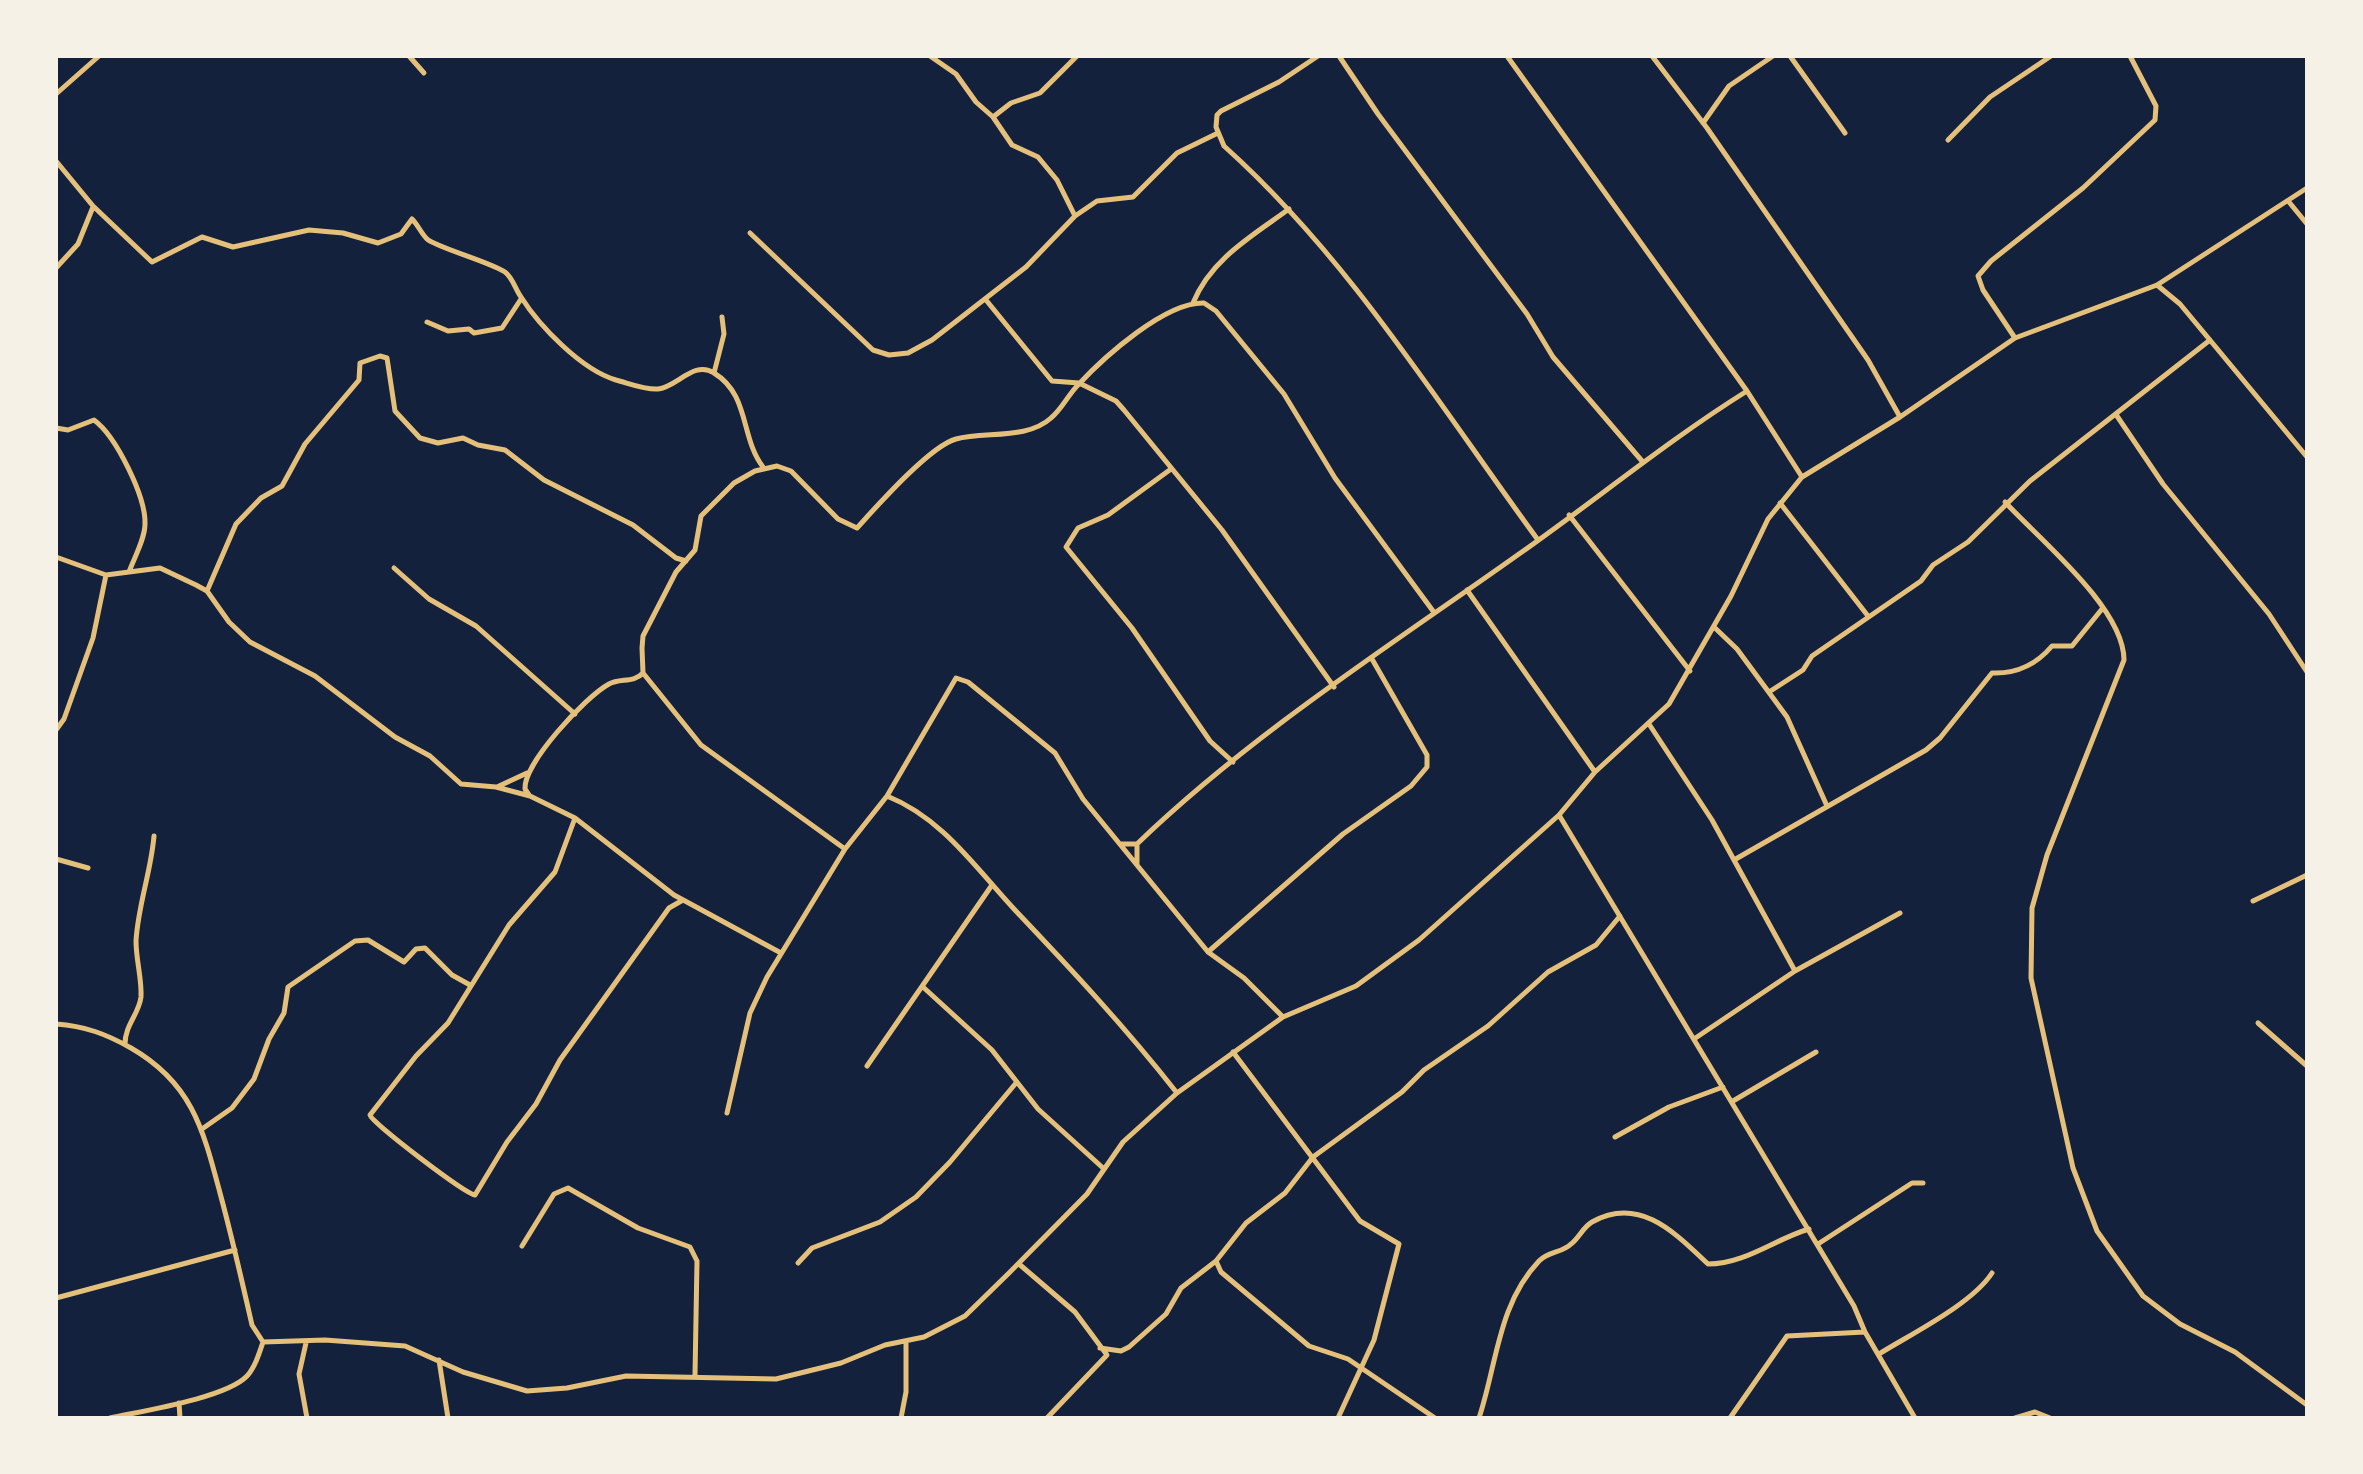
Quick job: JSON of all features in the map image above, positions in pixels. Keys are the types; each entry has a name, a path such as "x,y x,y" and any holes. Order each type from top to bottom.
{"street":[{"path":"56,94 99,56"},
{"path":"409,56 424,73"},
{"path":"930,56 956,74 976,102 993,117 1012,145 1038,157 1057,180 1075,216"},
{"path":"993,117 1011,103 1040,93 1077,56"},
{"path":"1318,56 1279,82 1221,111 1217,115 1218,133 1224,146 1289,209 1402,351 1538,540"},
{"path":"1339,56 1378,114 1527,314 1553,357 1642,461"},
{"path":"1507,56 1747,391 1802,477"},
{"path":"1652,56 1703,123 1868,360 1900,417"},
{"path":"1703,123 1729,86 1773,56"},
{"path":"1790,56 1845,133"},
{"path":"1948,140 1999,89 2051,56"},
{"path":"2015,338 1983,290 1978,276 1991,261 2083,188 2155,120 2156,106 2130,56"},
{"path":"750,233 865,343 881,354 917,350 1026,267 1075,216 1097,201 1133,197 1177,153 1218,133"},
{"path":"56,161 93,206 152,262 202,237 233,247 309,230 343,233 378,243 401,234 412,219 427,239 508,274 521,299 572,356 607,377 658,389 697,370 714,373 739,402 753,454 763,467"},
{"path":"263,1342 325,1340 405,1346 463,1372 527,1391 567,1388 626,1376 776,1379 948,1327 965,1316 1019,1264 1087,1194 1123,1142 1177,1093 1283,1017 1366,979 1419,940 1559,815 1595,772 1669,704 1714,627 1763,527 1802,477 1900,417 2015,338 2157,285 2307,188"},
{"path":"2288,201 2307,224"},
{"path":"56,268 78,244 93,206"},
{"path":"1193,303 1202,282 1221,261 1289,209"},
{"path":"2157,285 2180,304 2307,457"},
{"path":"427,322 448,331 469,329 474,333 489,333 502,328 521,299"},
{"path":"986,300 1052,381 1079,383 1116,401 1222,530 1334,687"},
{"path":"845,849 701,745 643,673 643,636 676,572 695,550 698,523 705,511 734,483 763,467 777,466 791,471 838,519 857,528 946,443 1042,424 1052,417 1079,383 1156,320 1193,303 1204,303 1216,311 1284,394 1335,478 1433,611"},
{"path":"714,373 724,334 722,317"},
{"path":"1769,692 1803,670 1812,656 1924,579 1933,565 1968,542 2005,502 2210,340"},
{"path":"207,591 236,524 261,498 282,486 305,444 359,380 360,363 380,356 387,358 395,411 420,438 438,443 463,438 478,445 505,450 544,480 615,514 676,558 686,561"},
{"path":"1120,844 1137,844 1233,762 1433,611 1538,540 1642,461 1747,391"},
{"path":"2117,416 2163,484 2269,614 2307,672"},
{"path":"56,428 68,430 94,420 112,438 131,475 146,526 129,572"},
{"path":"1171,469 1108,515 1078,528 1066,547 1132,628 1210,741 1233,762"},
{"path":"2005,502 2102,609 2124,644 2124,660 2047,855 2032,908 2031,978 2073,1168 2097,1231 2143,1296 2180,1324 2235,1352 2307,1405"},
{"path":"1780,503 1868,616"},
{"path":"1569,515 1690,671"},
{"path":"56,557 106,575 160,568 207,591 229,622 250,642 315,676 395,737 430,756 461,784 496,787 530,796 575,818 683,900 781,953"},
{"path":"394,568 429,599 476,626 575,714"},
{"path":"56,730 64,719 93,638 106,575"},
{"path":"1467,590 1595,772"},
{"path":"1734,860 1926,750 1940,738 1992,673 2012,672 2034,664 2052,646 2072,646 2102,609"},
{"path":"1714,627 1737,649 1795,733 1827,806"},
{"path":"1208,952 1343,834 1411,786 1427,767 1427,755 1372,659"},
{"path":"496,787 527,773 575,714 611,683 635,680 643,673"},
{"path":"727,1113 750,1013 781,953 845,849 887,796 949,686 961,678 1055,753 1083,799 1208,952 1244,978 1283,1017"},
{"path":"1649,724 1683,771 1795,971"},
{"path":"527,773 525,789 530,796"},
{"path":"887,796 936,825 974,861 992,885 1121,1022 1177,1093"},
{"path":"1559,815 1818,1244 1915,1418"},
{"path":"575,818 555,872 509,925 448,1023 416,1056 370,1118 466,1192 475,1195 507,1142 536,1104 560,1060 669,908 683,900"},
{"path":"125,1045 125,1030 140,1004 136,942 140,904 151,863 154,836"},
{"path":"1137,844 1137,863"},
{"path":"56,859 88,868"},
{"path":"2253,901 2307,875"},
{"path":"867,1066 992,885"},
{"path":"1694,1039 1795,971 1900,913"},
{"path":"1100,1348 1121,1351 1129,1347 1166,1314 1181,1288 1216,1261 1246,1223 1285,1193 1313,1157 1409,1086 1424,1070 1488,1026 1548,972 1596,945 1620,916"},
{"path":"202,1129 232,1108 254,1079 269,1039 284,1013 288,987 355,941 368,940 404,962 416,949 425,948 452,975 470,985"},
{"path":"923,987 992,1050 1038,1109 1103,1168"},
{"path":"2258,1023 2307,1066"},
{"path":"56,1024 91,1028 125,1045 165,1070 181,1088 202,1129 252,1325 263,1342"},
{"path":"1233,1051 1360,1221 1399,1244 1391,1285 1362,1371 1338,1418"},
{"path":"1733,1101 1816,1052"},
{"path":"798,1263 812,1248 880,1222 916,1197 950,1162 1016,1083"},
{"path":"1615,1137 1669,1107 1723,1087"},
{"path":"1818,1244 1912,1183 1923,1183"},
{"path":"522,1246 554,1194 568,1188 638,1228 690,1247 697,1261 695,1376"},
{"path":"1479,1418 1497,1356 1501,1325 1522,1283 1541,1259 1569,1246 1592,1222 1619,1214 1648,1216 1668,1228 1708,1264 1748,1256 1782,1237 1809,1229"},
{"path":"56,1298 235,1250"},
{"path":"1216,1261 1221,1272 1302,1341 1348,1359 1435,1418"},
{"path":"1019,1264 1075,1312 1100,1348 1106,1350 1105,1362 1047,1418"},
{"path":"1879,1354 1944,1313 1984,1283 1992,1273"},
{"path":"1730,1418 1787,1336 1865,1332"},
{"path":"901,1418 906,1392 906,1341"},
{"path":"110,1418 179,1403 236,1385 248,1375 263,1342"},
{"path":"306,1343 299,1374 307,1418"},
{"path":"439,1359 448,1418"},
{"path":"179,1403 180,1418"},
{"path":"2015,1418 2035,1412 2050,1418"}]}
